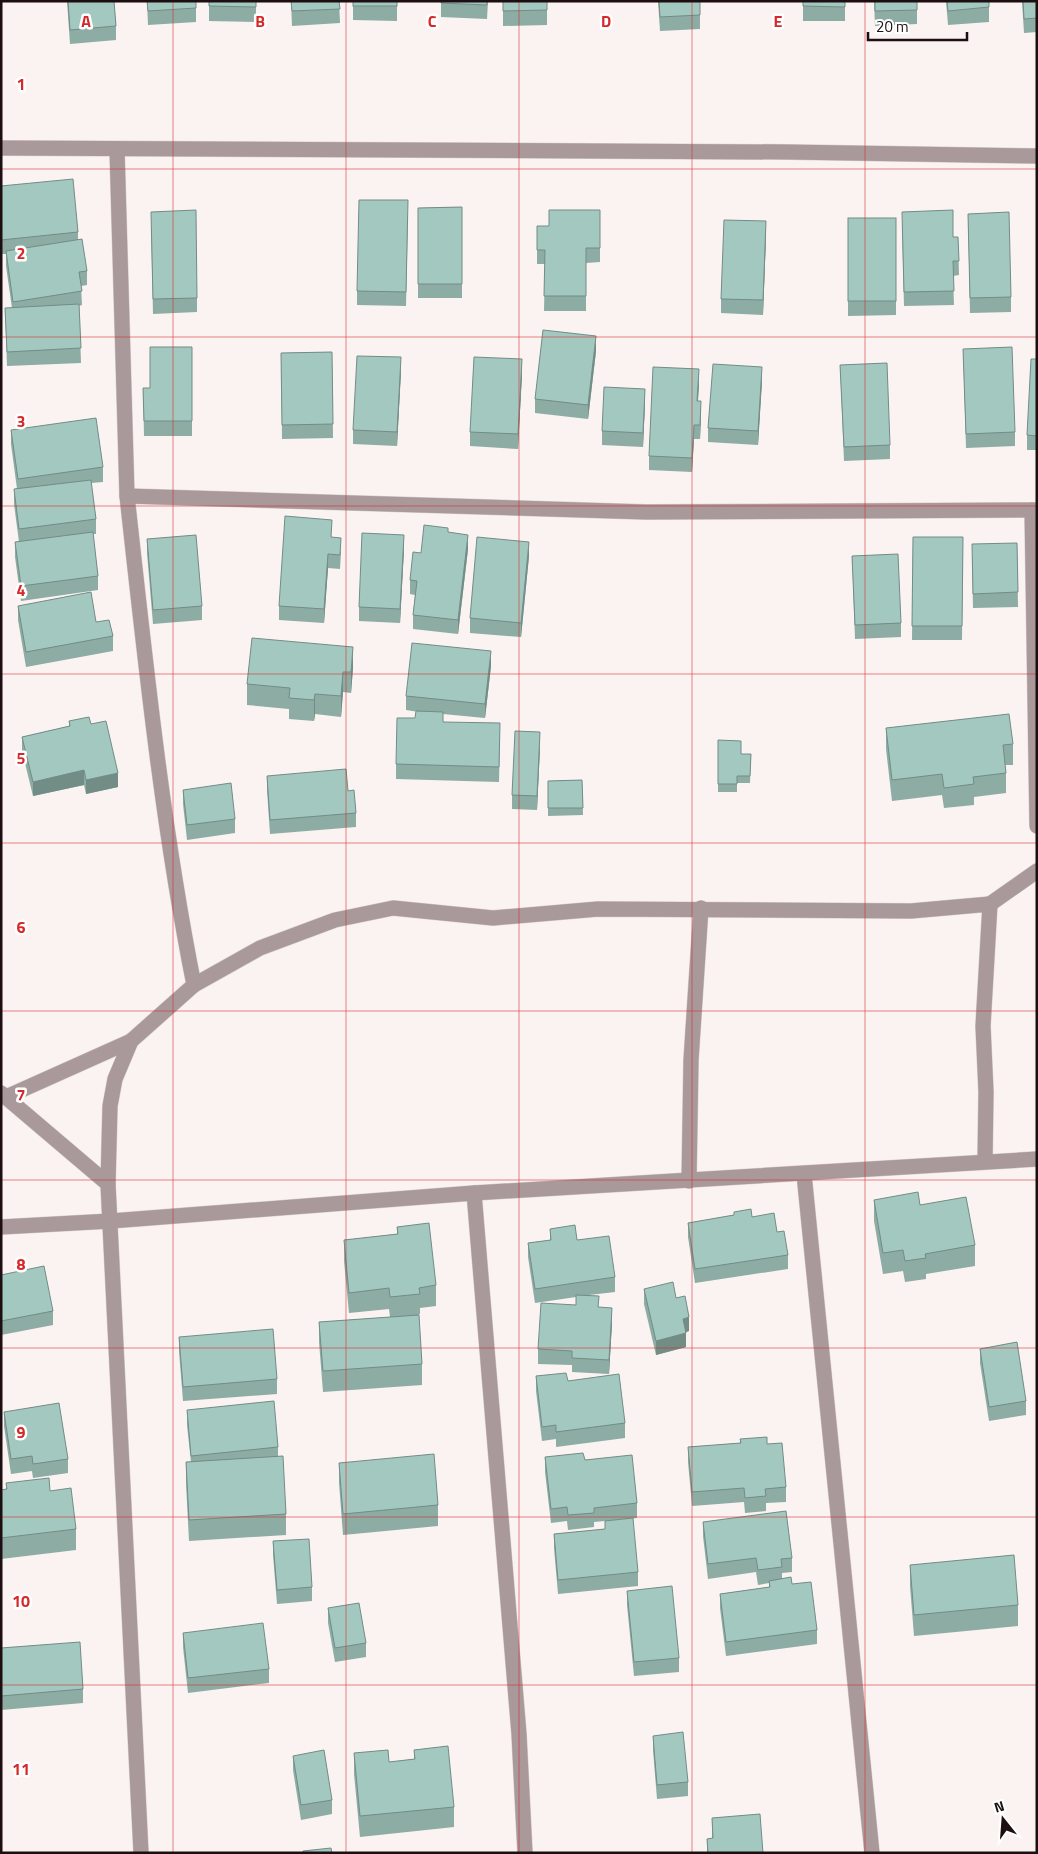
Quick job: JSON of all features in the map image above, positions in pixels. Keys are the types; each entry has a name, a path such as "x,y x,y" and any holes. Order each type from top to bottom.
{"street":[{"path":"1,148 778,152 1037,156"},
{"path":"117,148 127,496 157,747 183,933 194,985"},
{"path":"127,496 646,512 1035,510 1037,826"},
{"path":"108,1184 4,1095 131,1041 194,985 260,948 335,920 393,908 493,918 598,909 911,910 990,904 1037,871"},
{"path":"985,1161 983,1026 990,904"},
{"path":"689,1181 691,1060 701,908"},
{"path":"131,1041 115,1079 110,1106 108,1184 141,1853"},
{"path":"1,1227 111,1221 474,1193 1037,1159"},
{"path":"804,1174 872,1853"},
{"path":"474,1193 519,1734 525,1853"}],"building":[{"path":"68,1 114,1 116,26 70,30"},
{"path":"147,1 196,1 196,8 148,11"},
{"path":"209,1 256,1 256,7 209,6"},
{"path":"291,1 339,1 340,9 292,11"},
{"path":"353,1 397,1 397,6 353,6"},
{"path":"441,1 487,1 487,5 441,3"},
{"path":"503,1 547,1 547,10 503,11"},
{"path":"659,1 700,1 700,15 660,17"},
{"path":"803,1 845,1 845,7 803,6"},
{"path":"875,1 917,1 917,10 875,11"},
{"path":"947,1 989,1 989,7 948,11"},
{"path":"1023,1 1037,1 1037,18 1024,19"},
{"path":"73,179 78,232 1,240 1,186"},
{"path":"359,200 408,200 406,292 357,291"},
{"path":"462,207 462,284 418,284 418,208"},
{"path":"196,210 197,298 153,299 151,212"},
{"path":"549,210 600,210 600,248 586,248 586,296 544,296 545,250 537,250 537,226 549,226"},
{"path":"953,210 953,237 958,237 959,261 953,261 954,291 904,292 902,212"},
{"path":"1009,212 1011,297 970,298 968,214"},
{"path":"848,218 896,218 896,301 848,301"},
{"path":"724,220 766,221 763,300 721,299"},
{"path":"82,239 87,271 79,272 82,291 13,302 6,251"},
{"path":"79,304 81,348 7,352 5,308"},
{"path":"543,330 596,336 588,405 535,399"},
{"path":"150,347 192,347 192,421 144,421 143,388 150,388"},
{"path":"1012,347 1015,432 966,434 963,349"},
{"path":"332,352 333,424 282,425 281,353"},
{"path":"357,356 401,357 397,432 353,430"},
{"path":"474,357 522,359 518,434 470,432"},
{"path":"1031,359 1037,359 1037,436 1027,435"},
{"path":"887,363 890,445 844,447 840,365"},
{"path":"713,364 762,367 758,431 708,428"},
{"path":"653,367 699,369 697,401 701,401 700,425 694,425 692,458 649,456"},
{"path":"604,387 645,389 643,433 602,431"},
{"path":"96,418 103,467 18,479 11,430"},
{"path":"91,480 96,519 19,529 14,489"},
{"path":"285,516 332,520 331,537 341,538 340,555 328,554 324,609 279,606"},
{"path":"424,525 448,528 448,532 468,535 458,620 413,615 417,581 410,580 413,552 421,553"},
{"path":"93,532 98,576 21,586 15,542"},
{"path":"362,533 404,535 400,609 359,607"},
{"path":"196,535 202,606 153,610 147,539"},
{"path":"477,537 529,542 521,623 470,618"},
{"path":"913,537 963,537 962,626 912,626"},
{"path":"1017,543 1018,592 973,594 972,544"},
{"path":"898,554 901,623 855,625 852,556"},
{"path":"91,592 96,622 109,620 113,636 26,652 18,606"},
{"path":"252,638 353,647 351,672 343,672 341,696 315,694 314,700 289,698 290,688 247,684"},
{"path":"412,643 491,651 485,704 406,696"},
{"path":"416,711 443,712 443,722 500,723 499,767 396,764 397,718 415,718"},
{"path":"1009,714 1013,744 1003,745 1006,773 973,777 974,784 944,788 942,774 892,780 886,728"},
{"path":"89,717 91,724 106,721 118,773 86,780 84,770 33,782 22,737 70,726 69,721"},
{"path":"515,731 540,732 537,796 512,795"},
{"path":"718,740 741,741 741,754 751,754 750,776 737,776 737,784 718,784"},
{"path":"346,769 348,791 354,790 356,813 270,820 267,776"},
{"path":"582,780 583,808 548,808 548,781"},
{"path":"231,783 235,819 187,825 183,790"},
{"path":"918,1192 920,1205 966,1197 975,1245 925,1254 926,1258 905,1261 903,1250 883,1253 874,1200"},
{"path":"751,1209 752,1217 774,1213 777,1232 784,1231 788,1255 695,1269 688,1223 734,1215 734,1212"},
{"path":"429,1223 436,1285 419,1288 420,1294 390,1297 389,1288 349,1293 344,1240 398,1234 397,1227"},
{"path":"575,1225 577,1240 609,1236 615,1277 535,1289 528,1243 551,1240 550,1229"},
{"path":"44,1266 53,1311 1,1321 1,1275"},
{"path":"673,1282 676,1298 685,1296 689,1317 683,1319 686,1333 656,1341 644,1289"},
{"path":"576,1295 599,1296 598,1307 612,1308 609,1360 572,1358 572,1351 538,1349 541,1303 576,1305"},
{"path":"419,1315 422,1364 323,1371 319,1322"},
{"path":"273,1329 277,1379 183,1387 179,1337"},
{"path":"1017,1342 1026,1401 989,1407 980,1349"},
{"path":"566,1373 568,1381 619,1374 625,1423 556,1432 556,1425 542,1427 536,1376"},
{"path":"274,1401 278,1447 191,1456 187,1410"},
{"path":"59,1403 68,1459 33,1464 32,1456 11,1459 4,1412"},
{"path":"767,1437 767,1444 782,1443 786,1487 765,1489 766,1496 745,1498 744,1488 692,1492 688,1447 741,1443 740,1439"},
{"path":"583,1453 585,1460 632,1455 637,1503 594,1508 594,1513 568,1515 567,1507 551,1509 545,1457"},
{"path":"434,1454 438,1505 343,1514 339,1463"},
{"path":"283,1456 286,1514 189,1520 186,1462"},
{"path":"49,1478 50,1491 71,1488 76,1529 1,1538 1,1490 7,1489 6,1483"},
{"path":"786,1511 792,1558 781,1559 782,1567 758,1570 756,1558 708,1564 703,1522"},
{"path":"633,1518 638,1572 558,1580 554,1534 605,1529 605,1521"},
{"path":"309,1539 312,1587 277,1590 273,1541"},
{"path":"1014,1555 1018,1605 914,1615 910,1565"},
{"path":"791,1577 792,1584 811,1582 817,1630 726,1642 720,1594 770,1587 769,1581"},
{"path":"672,1586 679,1658 634,1662 627,1591"},
{"path":"359,1603 366,1643 335,1648 328,1608"},
{"path":"263,1623 269,1669 188,1678 183,1633"},
{"path":"80,1642 83,1689 1,1696 1,1648"},
{"path":"683,1732 688,1782 657,1785 653,1736"},
{"path":"448,1746 454,1807 360,1816 354,1753 388,1750 389,1762 415,1759 414,1750"},
{"path":"324,1750 332,1800 301,1805 293,1756"},
{"path":"760,1814 763,1853 708,1853 707,1839 713,1838 712,1818"},
{"path":"331,1848 332,1853 303,1853 303,1851"}]}
